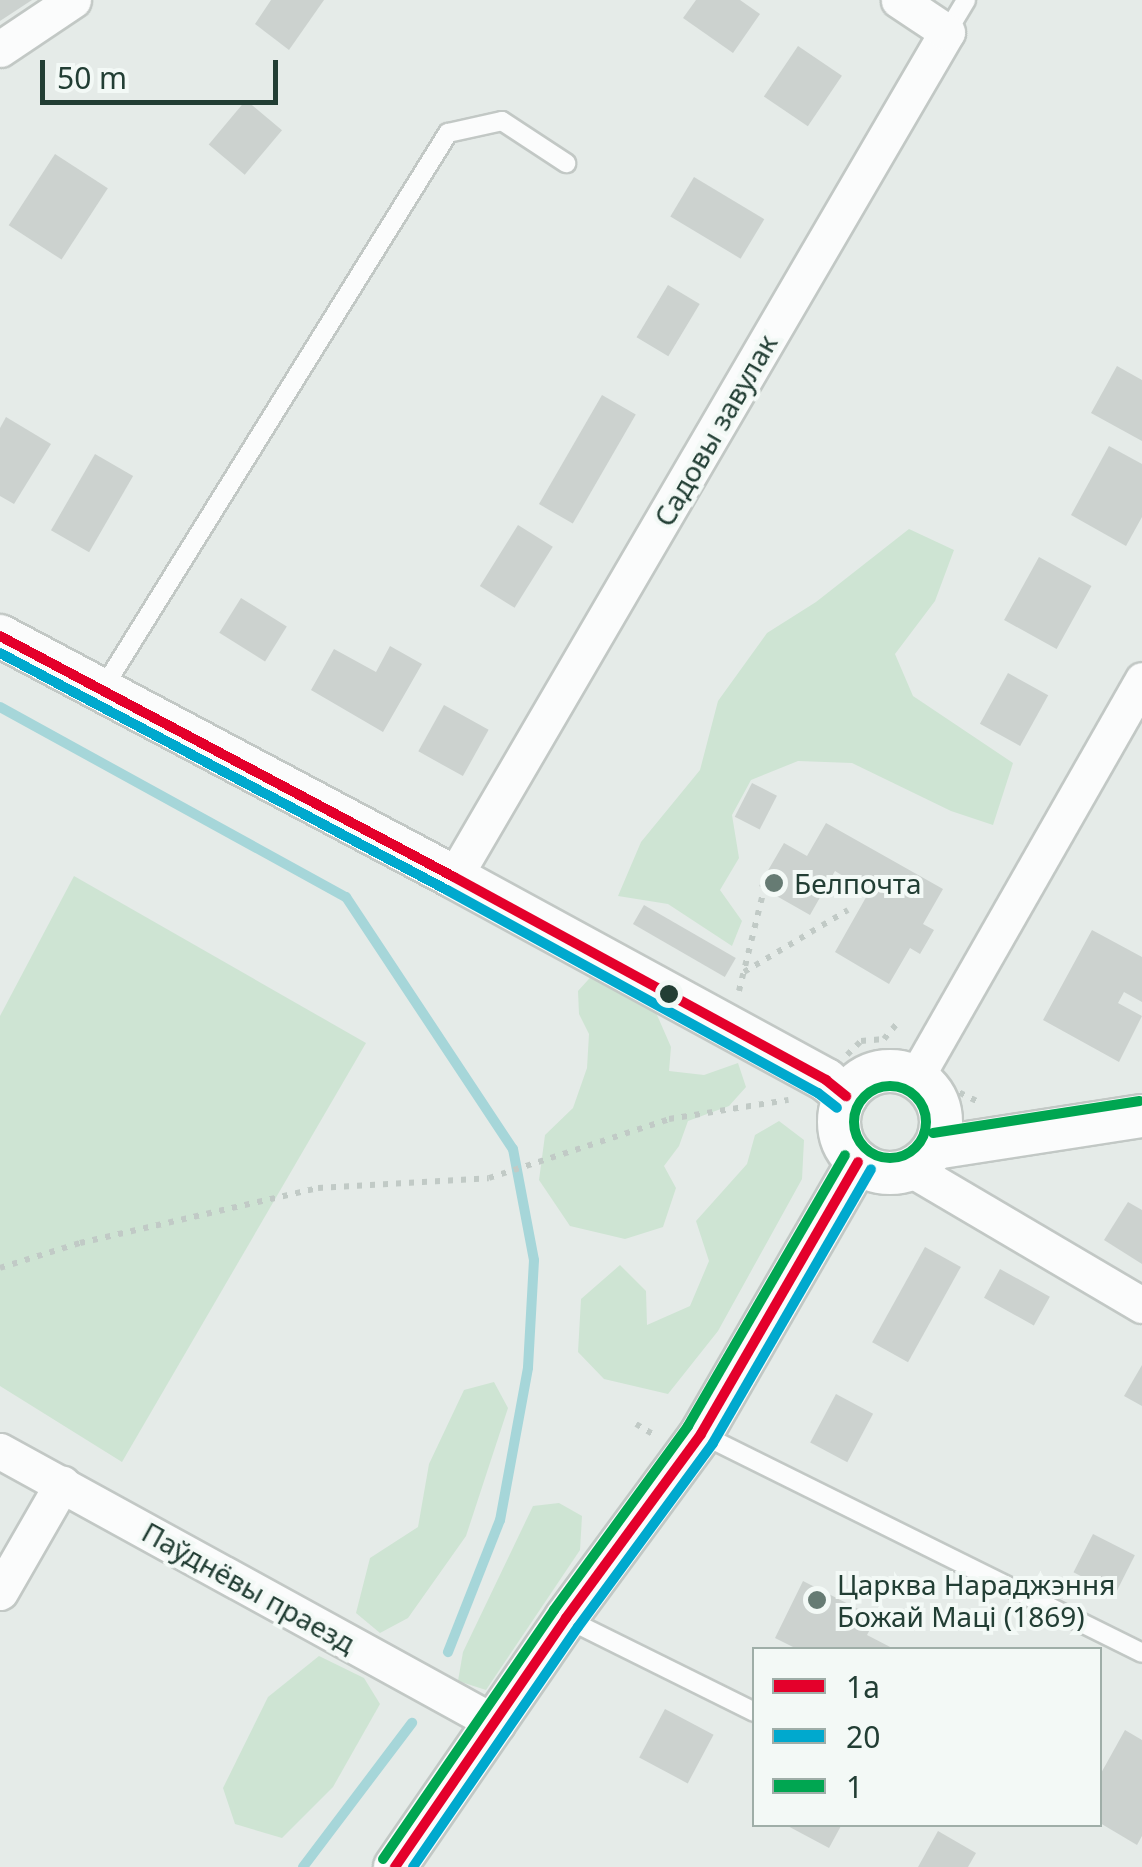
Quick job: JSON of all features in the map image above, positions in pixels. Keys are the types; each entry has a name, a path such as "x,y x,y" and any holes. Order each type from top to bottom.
{"street":[{"path":"0,49 73,0"},
{"path":"899,0 947,32"},
{"name":"Садовы завулак","path":"454,878 947,32"},
{"path":"0,636 454,878 836,1088"},
{"path":"916,1077 1142,680"},
{"path":"836,1088 884,1070 916,1077 937,1101 941,1117 923,1158"},
{"path":"836,1088 843,1142 858,1162 879,1172 923,1158 1142,1116"},
{"path":"923,1158 1142,1304"},
{"path":"396,1867 566,1618 700,1434 858,1162"},
{"name":"Паўднёвы праезд","path":"0,1451 497,1724"},
{"path":"0,1592 62,1484"}],"lane":[{"path":"947,32 966,0"},
{"path":"101,691 448,133 502,121 566,163"},
{"path":"700,1434 1142,1652"},
{"path":"566,1618 752,1711"}],"path":[{"path":"738,992 764,889"},
{"path":"744,972 848,910"},
{"path":"0,1268 80,1242 318,1188 489,1178 670,1120 798,1099 836,1088 862,1041 884,1039 900,1020"}],"green space":[{"path":"909,529 954,550 935,601 895,654 913,696 1013,763 993,825 951,811 852,763 798,761 751,780 732,815 739,858 720,890 742,921 732,946 668,904 618,896 641,842 700,770 718,701 767,633 816,602"},
{"path":"74,876 366,1043 122,1462 0,1386 0,1016"},
{"path":"597,970 647,992 671,1047 669,1071 704,1075 738,1063 746,1087 729,1106 688,1121 679,1146 664,1166 676,1188 663,1227 625,1239 570,1226 539,1180 545,1135 573,1108 587,1068 589,1034 579,1014 578,991"},
{"path":"779,1121 804,1140 802,1179 718,1331 668,1394 604,1379 578,1352 581,1299 620,1265 646,1291 647,1325 690,1306 709,1261 696,1221 747,1164 755,1135"},
{"path":"494,1382 508,1408 466,1536 408,1618 380,1633 356,1613 370,1558 418,1527 429,1464 464,1390"},
{"path":"559,1503 582,1516 580,1550 486,1690 458,1681 463,1652 533,1506"},
{"path":"319,1656 364,1678 380,1704 333,1787 282,1838 235,1824 223,1788 268,1697"}],"building":[{"path":"0,0 32,0 0,21"},
{"path":"271,0 324,0 289,50 255,24"},
{"path":"696,0 740,0 760,14 733,53 683,18"},
{"path":"798,46 842,76 808,126 764,97"},
{"path":"246,100 282,130 245,175 209,144"},
{"path":"55,154 108,188 62,260 9,225"},
{"path":"694,177 764,219 741,259 670,216"},
{"path":"668,285 700,304 668,356 637,337"},
{"path":"1117,366 1142,380 1142,441 1091,413"},
{"path":"602,395 636,414 573,524 539,504"},
{"path":"6,417 51,444 14,504 0,496 0,428"},
{"path":"1109,446 1142,464 1142,517 1126,546 1071,515"},
{"path":"95,454 133,476 89,552 51,530"},
{"path":"518,525 553,547 515,608 480,586"},
{"path":"1039,557 1091,586 1057,649 1004,620"},
{"path":"241,598 287,627 265,661 219,633"},
{"path":"390,646 422,664 383,732 311,690 334,649 376,672"},
{"path":"1008,673 1048,695 1020,746 980,724"},
{"path":"444,705 489,730 463,776 418,751"},
{"path":"752,783 777,796 760,830 735,817"},
{"path":"826,823 943,889 923,924 934,930 920,954 910,948 889,984 835,952 869,892 835,871 810,915 759,886 784,843 807,856"},
{"path":"644,905 736,958 725,977 633,924"},
{"path":"1092,930 1142,957 1142,1002 1124,992 1118,1003 1142,1016 1119,1062 1043,1020"},
{"path":"1128,1202 1142,1210 1142,1264 1104,1240"},
{"path":"925,1247 961,1267 908,1362 872,1342"},
{"path":"1000,1269 1050,1297 1034,1325 984,1298"},
{"path":"1142,1365 1142,1406 1124,1396"},
{"path":"836,1394 873,1414 847,1462 810,1443"},
{"path":"1093,1534 1135,1555 1115,1594 1073,1572"},
{"name":"Царква Нараджэння Божай Маці (1869)","path":"803,1581 876,1618 867,1635 890,1647 793,1647 775,1638"},
{"path":"665,1709 714,1735 688,1783 639,1758"},
{"path":"1125,1730 1142,1740 1142,1836 1137,1845 1102,1824 1102,1771"},
{"path":"790,1827 840,1827 829,1848"},
{"path":"938,1831 976,1853 968,1867 918,1867"}],"waterway":[{"path":"0,707 346,897 513,1149 534,1260 528,1368 500,1520 448,1652"},
{"path":"303,1867 412,1723"}],"transit line":[{"name":"1а","path":"0,636 454,877 826,1080 846,1096"},
{"name":"20","path":"0,653 447,890 818,1093 837,1108"},
{"name":"1","path":"890,1086 915,1097 926,1122 915,1147 890,1158 865,1147 854,1122 865,1097 890,1086"},
{"name":"1","path":"933,1133 1140,1101"},
{"name":"1","path":"383,1859 554,1610 688,1426 845,1155"},
{"name":"1а","path":"395,1867 566,1618 701,1434 858,1162"},
{"name":"20","path":"413,1867 578,1627 713,1443 871,1169"}],"place":[{"name":"Белпочта","path":"774,883"},
{"name":"Царква Нараджэння Божай Маці (1869)","path":"817,1600"}]}
